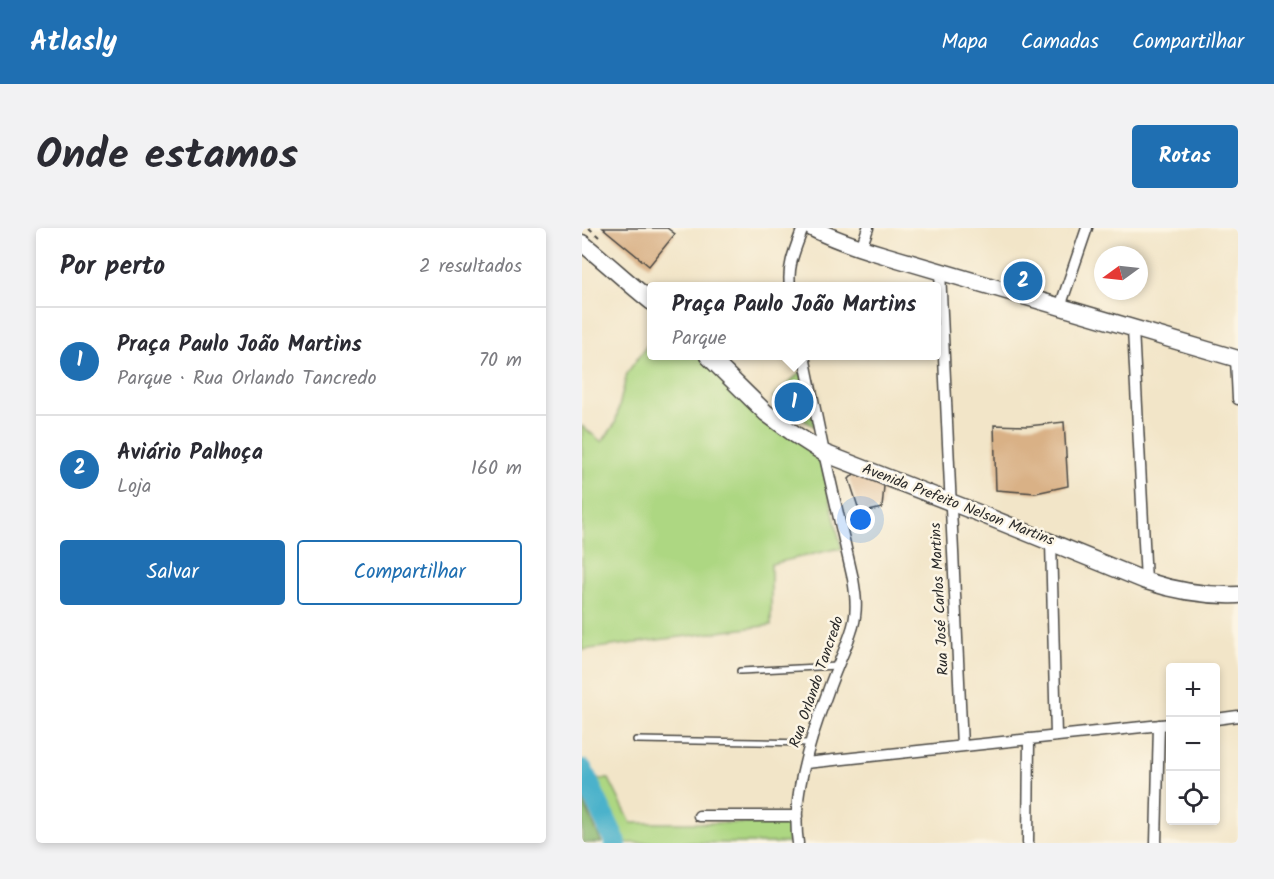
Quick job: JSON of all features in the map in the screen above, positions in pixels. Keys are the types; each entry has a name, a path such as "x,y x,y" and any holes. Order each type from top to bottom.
{"main road":[{"path":"812,228 861,248 1237,359"},
{"path":"582,243 647,299"},
{"name":"Avenida Prefeito Nelson Martins","path":"712,360 766,413 824,453 1146,581 1167,588 1192,592 1238,595"}],"street":[{"path":"789,282 789,267 803,228"},
{"path":"861,248 868,228"},
{"path":"1060,307 1087,228"},
{"name":"Rua José Carlos Martins","path":"940,271 941,282"},
{"name":"Rua José Carlos Martins","path":"941,292 962,746"},
{"path":"1133,329 1146,581"},
{"path":"1237,359 1238,399"},
{"name":"Rua Orlando Tancredo","path":"798,843 797,816 806,763 826,696 850,634 855,617 856,600 805,360"},
{"path":"1051,542 1056,736"},
{"path":"1220,718 1238,716"},
{"path":"806,763 1165,724 1156,843"},
{"path":"1028,843 1029,739"},
{"path":"699,816 797,816"}],"lane":[{"path":"740,671 837,666"},
{"path":"636,740 811,743"}],"green space":[{"path":"647,346 647,360 706,360 820,456 842,550 835,549 771,564 771,625 582,650 582,426 602,442 615,424 627,373"},
{"path":"802,371 815,427 785,408 773,397"},
{"path":"595,779 609,779 631,823 789,823 788,843 624,843"},
{"path":"582,798 602,843 582,843"}],"building":[{"path":"603,228 667,228 675,234 649,266"},
{"path":"1064,422 1068,486 1036,493 996,490 994,425 1028,426"},
{"path":"856,472 884,486 882,508 860,513 849,479"}],"waterway":[{"path":"582,770 616,843"}],"place":[{"name":"Aviário Palhoça","path":"1023,281"},
{"name":"Praça Paulo João Martins","path":"794,402"}]}
